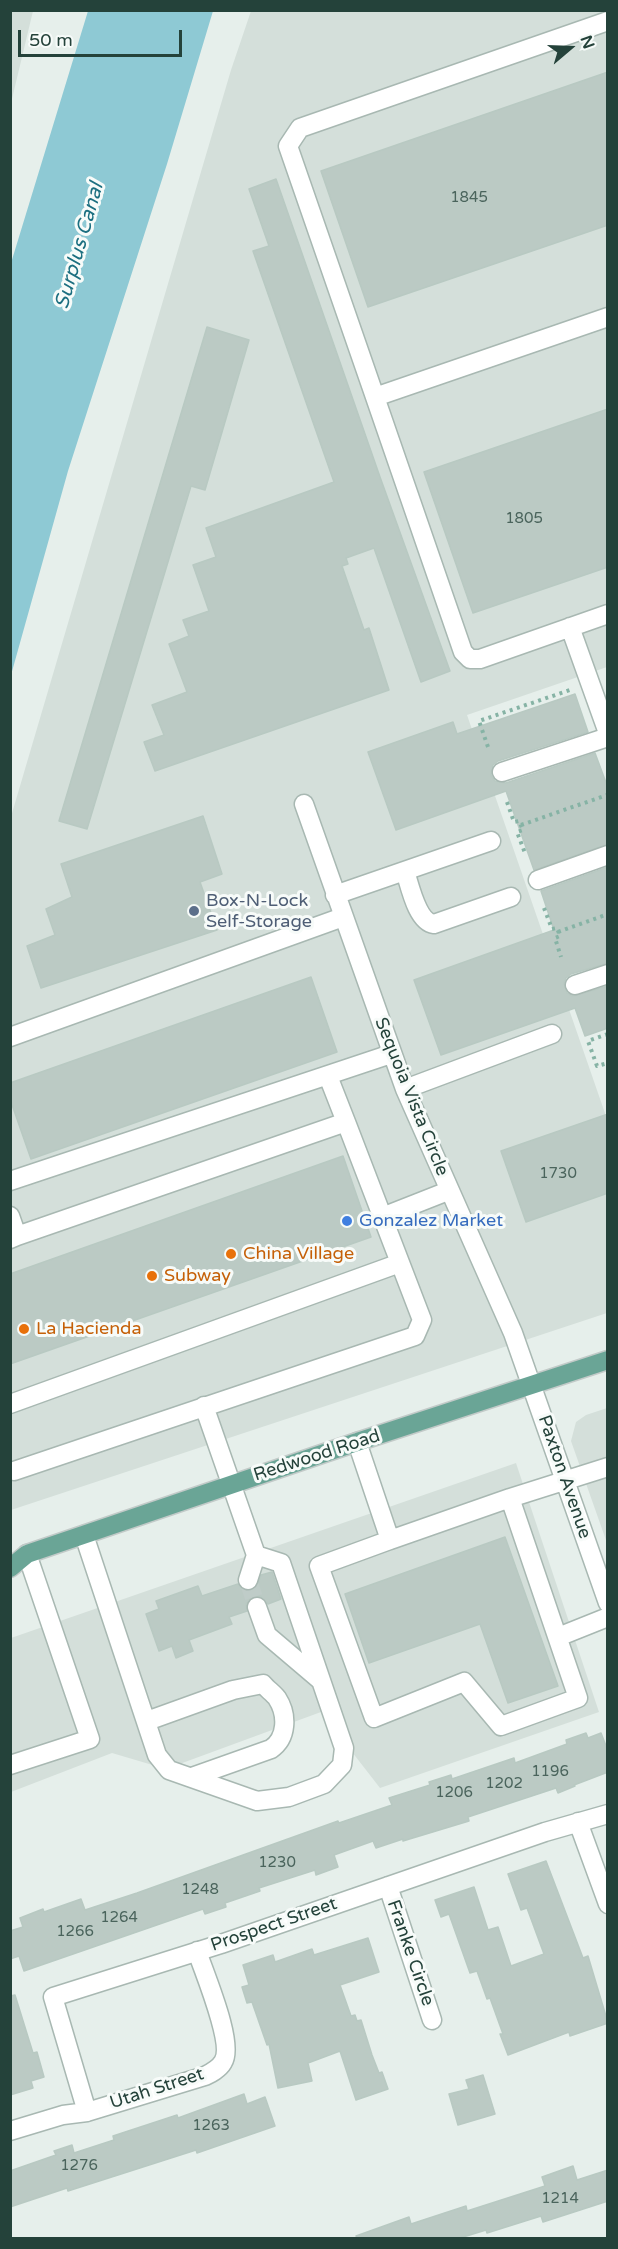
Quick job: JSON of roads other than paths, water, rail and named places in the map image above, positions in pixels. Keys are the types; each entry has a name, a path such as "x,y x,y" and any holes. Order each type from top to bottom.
{"main road":[{"name":"Redwood Road","path":"10,1568 19,1553 84,1535 231,1484 608,1360"}],"street":[{"path":"608,21 300,128 288,146 463,652 470,659 480,659 608,614"},
{"path":"375,397 608,317"},
{"path":"502,772 608,735 570,627"},
{"name":"Sequoia Vista Circle","path":"304,804 391,1054 448,1191 510,1328 532,1385"},
{"path":"335,895 491,841"},
{"path":"538,880 608,855"},
{"path":"405,871 421,917 428,923 434,924 510,897"},
{"path":"10,1037 343,917"},
{"path":"575,985 608,974"},
{"path":"405,1089 552,1034"},
{"path":"10,1182 391,1054"},
{"path":"12,1468 415,1336 422,1320 328,1076"},
{"path":"10,1216 14,1238 346,1122"},
{"path":"382,1217 448,1191"},
{"path":"10,1404 400,1263"},
{"name":"Paxton Avenue","path":"532,1385 608,1603"},
{"path":"204,1407 256,1555 248,1580"},
{"path":"357,1442 390,1540"},
{"path":"510,1498 578,1698 501,1726 464,1682 374,1718 319,1566 510,1498 608,1467"},
{"path":"84,1535 157,1755 169,1770 257,1801 289,1797 324,1784 342,1766 344,1748 281,1563 256,1555"},
{"path":"10,1765 90,1739 19,1553"},
{"path":"257,1607 267,1635 321,1682"},
{"path":"558,1637 608,1617"},
{"path":"147,1721 233,1690 263,1684 277,1699 286,1722 280,1743 271,1749 192,1777"},
{"name":"Prospect Street","path":"87,2112 53,1998 578,1822 608,1814"},
{"path":"578,1822 608,1904"},
{"name":"Franke Circle","path":"388,1886 432,2020"},
{"name":"Utah Street","path":"10,2131 63,2115 87,2112 204,2076 224,2061 227,2051 224,2031 197,1951"}],"water":[{"name":"Surplus Canal","path":"88,11 213,11 167,164 68,471 11,675 11,263"}],"tunnel":[{"path":"248,1580 257,1607"}],"place":[{"name":"Box-N-Lock Self-Storage","path":"194,911"},
{"name":"Gonzalez Market","path":"347,1221"},
{"name":"China Village","path":"231,1254"},
{"name":"Subway","path":"152,1276"},
{"name":"La Hacienda","path":"24,1329"}]}
